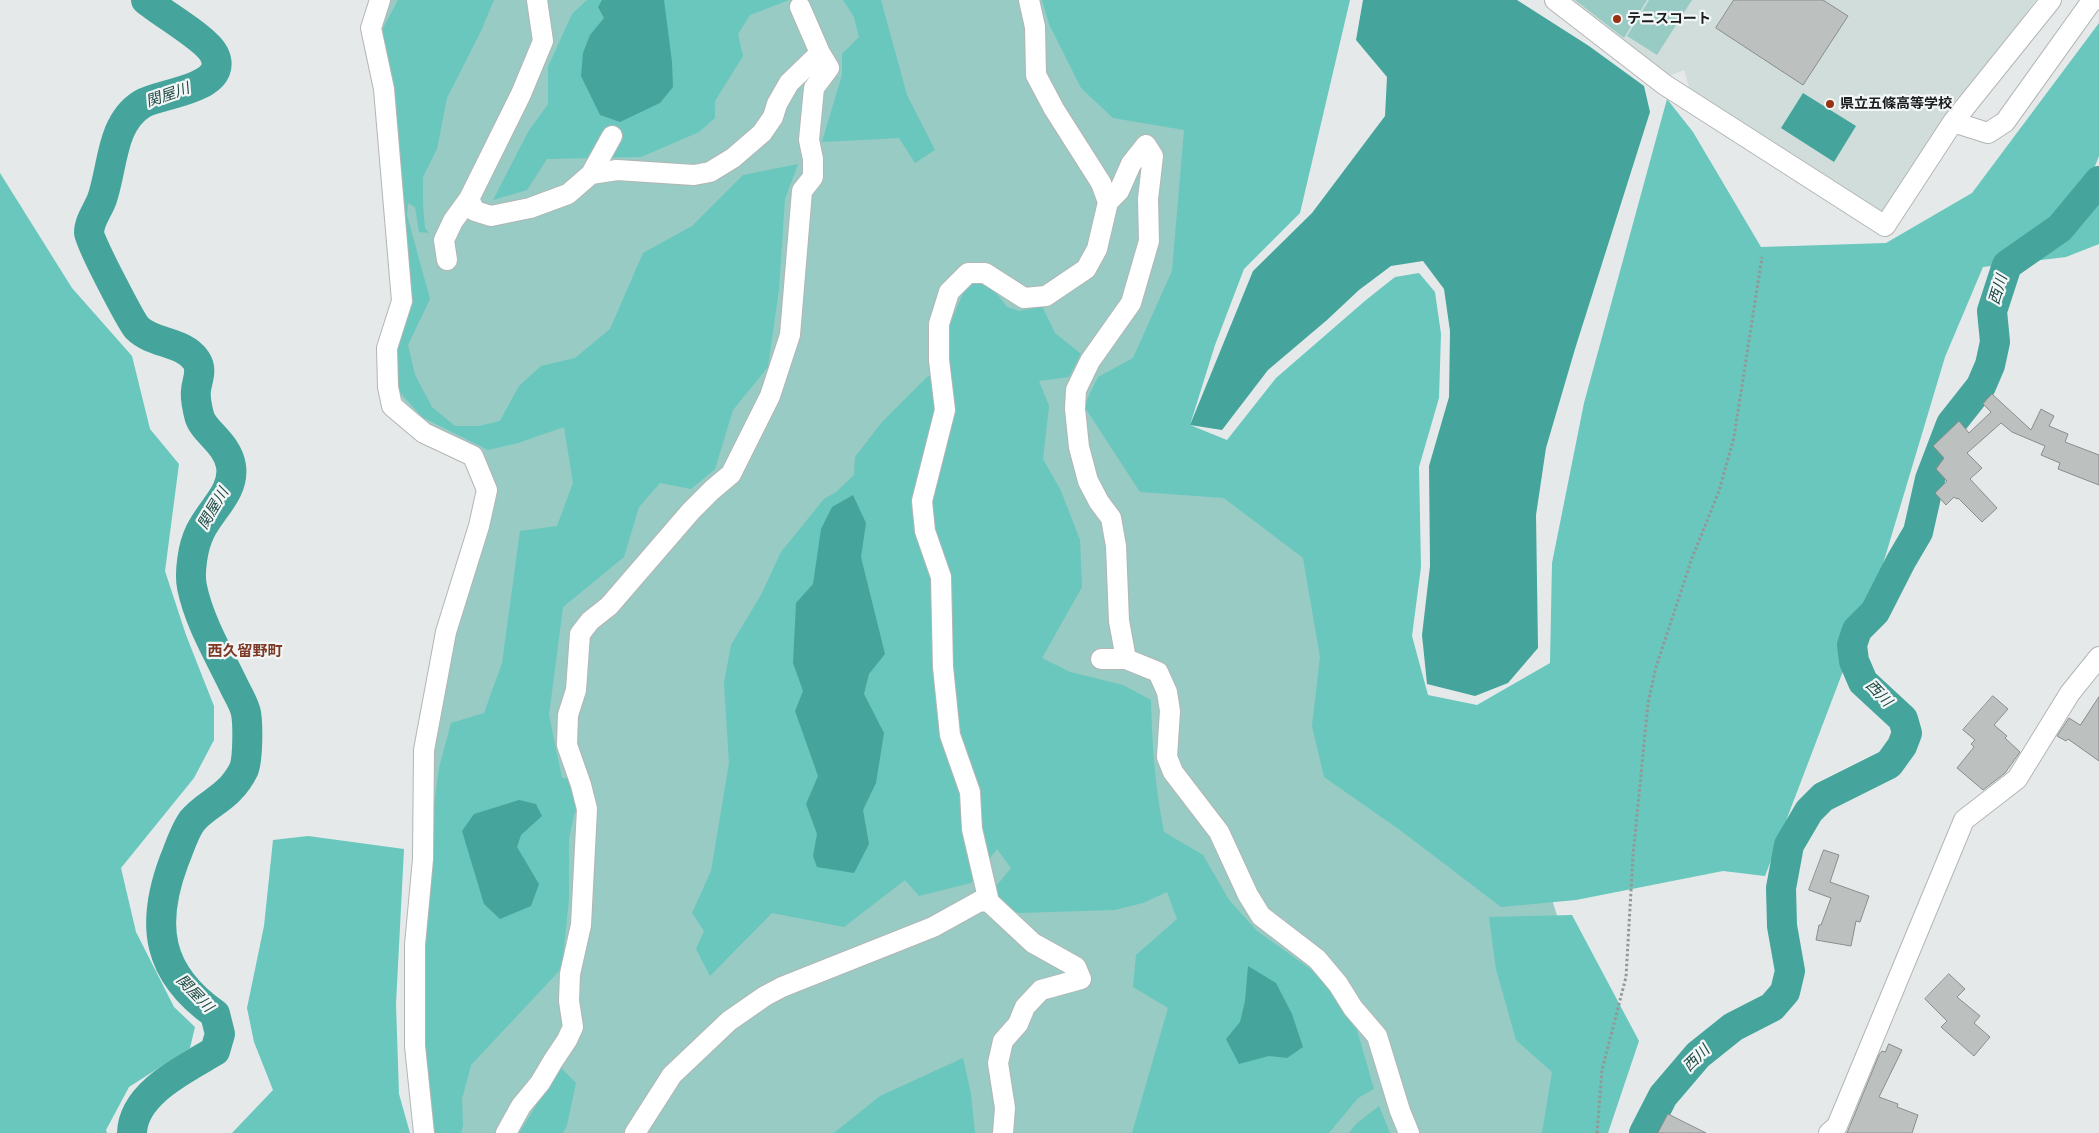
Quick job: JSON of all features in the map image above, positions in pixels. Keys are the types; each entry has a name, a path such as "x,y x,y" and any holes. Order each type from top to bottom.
{"street":[{"path":"380,0 371,28 384,89 387,114 402,301 388,348 388,387 392,406 424,433 473,456 487,490 446,632 424,750 423,859 415,945 415,1046 424,1133"},
{"path":"447,260 444,240 453,221 469,199 521,94 543,41 536,0"},
{"path":"1029,0 1035,27 1036,75 1054,109 1101,183 1108,202"},
{"path":"1555,0 1665,85 1885,226 1953,122 2051,0"},
{"path":"1953,122 1988,133 2005,122 2091,2 2095,0"},
{"path":"506,1133 521,1106 540,1083 573,1027 569,1002 570,974 581,926 587,809 567,745 568,715 576,690 580,634 590,621 609,606 650,556 712,490 731,474 770,396 790,335 802,191 813,177 810,140 814,88 829,68 820,53 800,7"},
{"path":"591,174 617,170 694,175 710,172 733,158 762,133 773,116 789,83 820,53"},
{"path":"469,199 475,212 491,216 513,212 562,198 591,174 612,136"},
{"path":"1003,1133 1005,1108 998,1063 1003,1040 1018,1024 1026,1008 1041,990 1082,979 1076,967 1033,943 989,902 972,829 970,792 950,735 943,667 941,577 925,531 922,501 945,410 939,360 939,324 949,292 968,273 985,273 1024,298 1046,296 1086,269 1097,249 1108,202 1119,190 1131,164 1146,145 1153,156 1148,199 1149,241 1132,303 1090,361 1076,390 1075,408 1079,447 1088,481 1099,502 1111,518 1116,546 1119,621 1126,659"},
{"path":"1829,1133 1837,1126 1964,820 2017,779 2070,693 2099,657"},
{"path":"1101,659 1126,659 1158,672 1167,692 1170,711 1166,757 1173,772 1219,832 1248,895 1261,916 1317,959 1338,984 1353,1008 1377,1036 1400,1111 1410,1133"},
{"path":"635,1133 672,1075 729,1021 765,996 782,987 932,927 980,902 989,902"}],"path":[{"path":"1597,1133 1602,1070 1626,977 1633,856 1648,703 1656,667 1692,558 1719,491 1734,437 1762,257"}],"shaded area":[{"path":"379,0 1164,0 1236,151 1158,438 1293,448 1345,641 1548,887 1572,963 1572,1133 417,1133 414,883 439,708 488,469 426,424 394,391 407,291 367,27"},
{"path":"398,0 494,0 481,31 447,98 437,149 423,177 425,228 429,233 419,232 415,207 408,203 407,215 430,299 408,345 415,375 432,407 455,426 479,426 500,421 519,386 541,366 575,358 610,329 643,253 692,226 743,175 798,164 785,199 779,289 768,367 733,410 715,469 691,489 660,483 639,507 624,557 563,607 549,715 562,778 571,779 579,805 574,815 569,838 569,898 562,968 471,1065 462,1099 463,1125 461,1133 427,1133 418,1044 427,860 439,768 451,723 484,713 502,663 520,531 557,526 573,483 564,427 518,443 488,450 422,417 397,389 395,356 402,220 402,175 382,30"},
{"path":"587,0 789,0 750,15 738,34 743,56 715,101 715,118 699,132 641,157 547,159 527,190 493,200 528,132 548,104 548,67 572,14"},
{"path":"602,0 664,0 672,62 673,87 660,103 620,122 600,115 581,76 583,53 590,35 604,18 598,7"},
{"path":"843,0 881,0 907,95 935,150 915,163 899,138 822,142 842,75 842,54 859,37 854,17"},
{"path":"1042,0 1350,0 1300,213 1244,269 1215,345 1190,425 1227,440 1276,378 1395,277 1419,273 1435,292 1441,334 1439,398 1419,467 1421,567 1412,636 1428,695 1477,705 1550,663 1552,563 1584,403 1667,99 1693,132 1761,247 1886,243 1972,193 2099,23 2099,156 2089,181 2099,199 2099,244 2066,257 1983,267 1945,357 1880,574 1765,876 1723,871 1576,900 1501,907 1400,830 1324,777 1312,726 1320,657 1303,558 1224,498 1140,492 1084,406 1098,377 1133,358 1172,271 1184,130 1113,118 1081,88 1049,24"},
{"path":"1363,0 1517,0 1589,46 1644,86 1650,112 1575,349 1546,448 1536,515 1538,648 1508,683 1475,696 1427,684 1422,635 1430,566 1429,466 1449,397 1450,331 1444,289 1423,261 1391,266 1359,290 1268,370 1222,430 1190,425 1253,271 1312,213 1385,116 1387,77 1356,40"},
{"name":"県立五條高等学校","path":"1568,0 2036,0 1963,99 1958,97 1923,149 1929,153 1890,210 1878,214 1711,108 1689,87 1684,70 1669,76"},
{"name":"テニスコート","path":"1575,0 1647,0 1624,38"},
{"path":"1649,0 1692,0 1657,55 1627,36"},
{"path":"1803,93 1856,126 1834,162 1781,128"},
{"path":"0,173 72,288 132,356 150,429 179,464 165,571 186,635 214,706 214,740 194,778 121,868 136,932 174,1007 195,1027 190,1048 129,1087 106,1130 107,1133 0,1133"},
{"path":"981,282 994,290 1007,307 1019,311 1042,306 1055,333 1081,354 1069,377 1039,381 1049,406 1043,459 1061,491 1080,540 1082,587 1042,658 1070,672 1123,685 1151,700 1154,766 1164,832 1203,855 1229,900 1257,931 1319,975 1356,1027 1374,1089 1358,1098 1329,1133 1132,1133 1168,1008 1133,987 1136,955 1177,919 1167,892 1143,903 1114,910 1019,913 1001,907 993,890 1011,868 997,849 971,883 919,896 905,880 844,927 772,913 710,976 696,949 704,931 692,913 711,871 729,763 724,683 731,645 761,595 781,552 824,499 836,492 854,475 855,457 882,422 927,377 949,366 949,326 967,284"},
{"path":"853,495 866,523 861,557 885,654 869,674 864,694 884,733 876,783 863,810 869,844 854,873 817,867 813,856 817,834 806,804 818,776 795,711 803,691 793,663 796,603 813,584 821,529 832,507"},
{"path":"519,800 536,804 542,816 521,835 517,847 539,884 531,906 500,919 484,904 462,831 474,814"},
{"path":"308,836 404,849 396,1004 399,1094 410,1133 232,1133 273,1090 254,1042 247,1008 264,926 273,840"},
{"path":"1572,915 1639,1041 1608,1133 1542,1133 1552,1072 1516,1040 1496,969 1489,917"},
{"path":"1248,966 1276,983 1292,1014 1303,1047 1287,1058 1269,1056 1239,1064 1226,1039 1240,1022 1245,1001"},
{"path":"963,1058 971,1094 975,1133 834,1133 880,1096"},
{"path":"560,1067 576,1083 567,1125 563,1133 519,1133"},
{"path":"1379,1106 1390,1133 1349,1133 1356,1124"}],"building":[{"path":"1734,0 1823,0 1848,16 1803,85 1716,28"},
{"path":"1992,394 2031,430 2041,409 2054,416 2049,426 2068,434 2065,442 2099,455 2099,485 2058,469 2060,463 2041,455 2045,446 2012,432 2001,423 1967,453 1982,468 1970,479 1997,508 1982,522 1958,498 1954,497 1946,505 1935,493 1947,481 1936,469 1944,458 1933,446 1959,421 1969,433 1991,412 1983,404"},
{"path":"1993,696 2008,709 1994,725 2007,736 2005,738 2020,752 2005,773 1983,790 1957,768 1974,747 1971,744 1975,740 1963,730"},
{"path":"2099,697 2099,761 2068,739 2066,741 2057,736 2069,718 2080,725"},
{"path":"1824,850 1839,855 1830,882 1869,896 1860,922 1856,921 1851,946 1816,940 1819,925 1821,925 1831,898 1809,890"},
{"path":"1949,974 1965,989 1957,997 1980,1016 1974,1023 1990,1037 1974,1056 1941,1027 1947,1021 1925,999"},
{"path":"1889,1044 1902,1050 1879,1097 1898,1104 1897,1107 1918,1115 1912,1133 1847,1133 1879,1055 1882,1051 1885,1052"},
{"path":"1668,1114 1706,1133 1658,1133"}],"waterway":[{"name":"関屋川","path":"132,1133 135,1119 141,1106 151,1094 176,1074 215,1051 220,1034 215,1014 181,982 170,964 164,946 161,927 162,906 166,884 187,830 196,816 226,793 238,779 244,769 247,741 245,709 204,624 195,600 191,581 195,544 204,524 221,501 229,484 231,475 229,458 225,450 201,421 196,402 199,371 196,360 184,349 151,337 137,328 111,281 89,233 92,220 106,187 115,147 124,122 142,104 191,88 203,82 212,75 217,66 214,54 202,41 146,0"},
{"name":"西川","path":"1644,1133 1663,1096 1698,1055 1733,1027 1772,1007 1785,992 1790,971 1782,926 1781,888 1789,845 1809,811 1823,797 1889,764 1902,746 1907,733 1903,719 1863,682 1854,661 1852,645 1857,630 1875,612 1918,532 1930,479 1951,424 1981,386 1990,365 1995,342 1992,311 2007,265 2060,228 2099,181"}],"place":[{"name":"テニスコート","path":"1617,19"},
{"name":"県立五條高等学校","path":"1830,104"}],"district":[{"name":"西久留野町","path":"245,652"}]}
